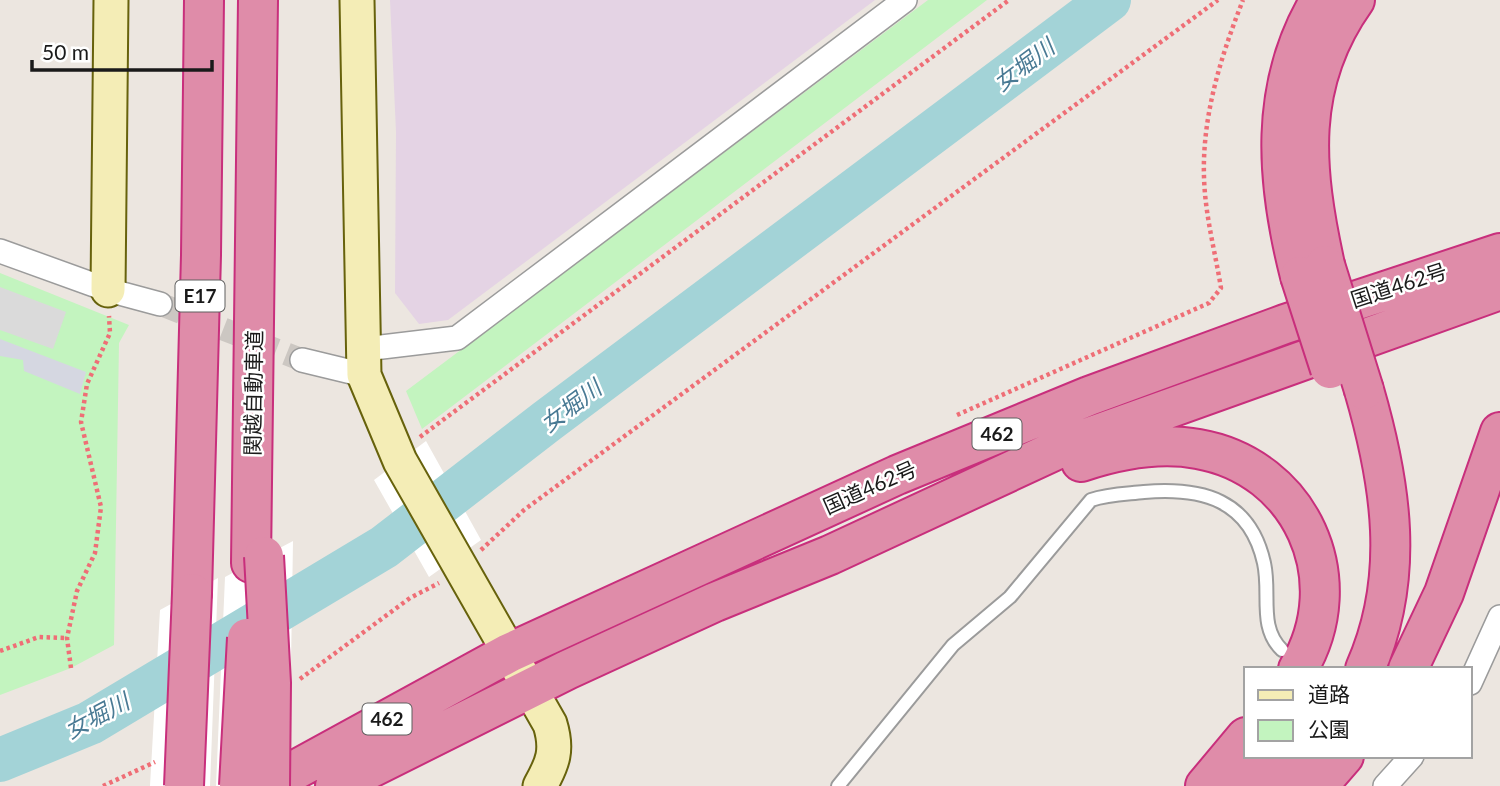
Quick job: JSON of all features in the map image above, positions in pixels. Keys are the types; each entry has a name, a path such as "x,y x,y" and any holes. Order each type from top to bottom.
{"highway":[{"name":"E17","path":"184,786 201,255 204,0"},
{"name":"関越自動車道","path":"239,786 258,559 253,453 258,0"},
{"path":"1320,0 1302,32 1291,66 1280,136 1285,207 1312,270 1351,394 1383,464 1391,536 1387,608 1367,667"},
{"path":"1312,270 1310,113 1325,52 1356,0"},
{"path":"1089,396 1244,326 1500,235"},
{"name":"国道462号","path":"268,786 509,653 892,464 1285,324 1500,253"},
{"name":"国道462号","path":"335,786 529,688 715,602 830,555 1067,444 1500,290"},
{"path":"1337,667 1356,626 1367,559 1351,394"},
{"path":"1409,667 1444,593 1500,432"},
{"path":"830,555 932,520 1088,459 1129,450 1164,447 1198,449 1230,459 1257,475 1297,513 1310,536 1319,563 1321,589 1313,637 1290,659"},
{"path":"258,559 271,683 268,786"},
{"path":"1205,786 1244,739"},
{"path":"1242,786 1269,758"},
{"path":"1282,786 1304,758"},
{"path":"1318,786 1342,758"}],"street":[{"path":"108,290 111,0"},
{"path":"357,0 364,362 399,457 550,724 556,743 554,761 540,786"},
{"path":"302,360 364,362 457,338 905,0"},
{"path":"0,251 108,290 160,304"},
{"path":"1472,679 1500,617"},
{"path":"1385,786 1410,758"}],"lane":[{"path":"838,786 953,645 1010,597 1091,500 1104,496 1170,490 1204,494 1226,503 1242,516 1256,533 1265,565 1267,627 1271,640 1290,659"}],"path":[{"path":"399,457 1009,0"},
{"path":"458,565 524,510 1218,0"},
{"path":"954,416 976,403 1209,303 1221,288 1204,175 1208,121 1219,67 1243,0"},
{"path":"71,668 66,638 77,591 96,552 101,507 81,422 85,383 110,333 108,290"},
{"path":"1209,303 1209,312"},
{"path":"0,651 39,638 66,638"}],"shaded area":[{"path":"390,0 875,0 448,320 419,324 395,293 396,132"},
{"path":"0,287 66,312 53,349 0,330"},
{"path":"0,339 86,372 80,394 24,371 23,360 0,356"}],"green space":[{"path":"928,0 987,0 422,429 406,391"},
{"path":"0,273 129,325 119,343 114,645 71,668 0,695"}],"pier":[{"path":"426,441 481,540 429,577 374,480"},
{"path":"293,541 289,786 216,786 225,577"},
{"path":"218,578 210,786 150,786 160,610"}],"waterway":[{"name":"女堀川","path":"0,760 90,723 384,547 547,421 1109,0"}],"tunnel":[{"path":"160,304 302,360"}]}
